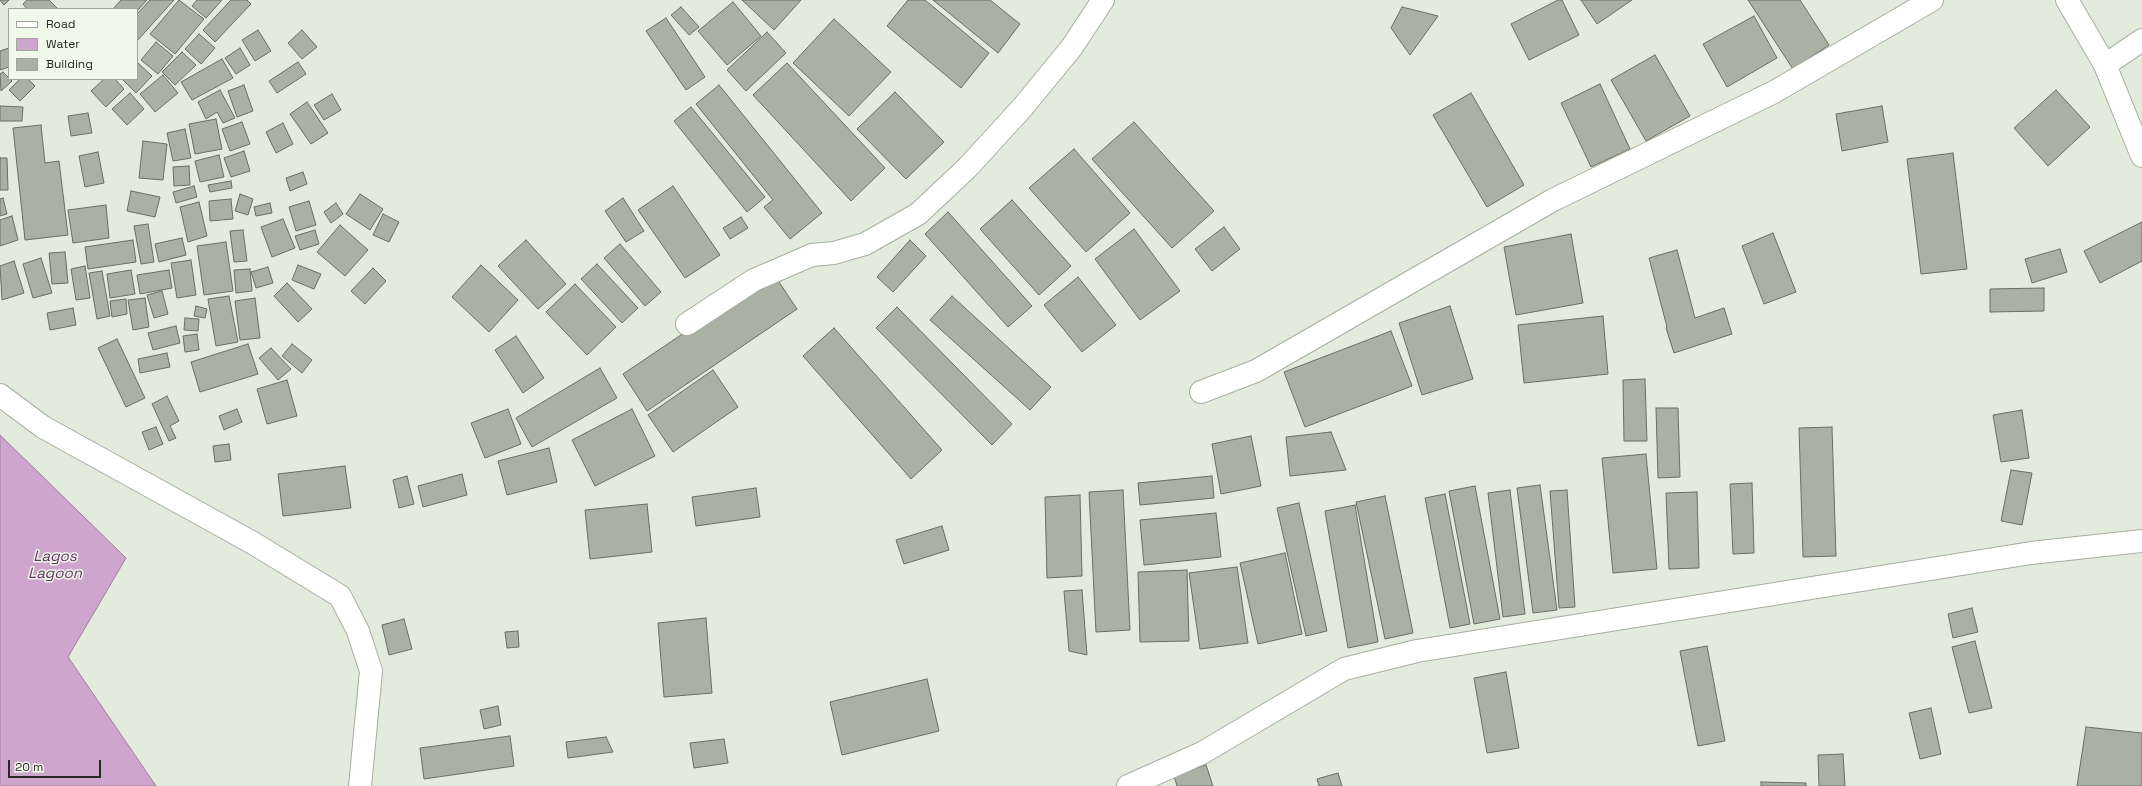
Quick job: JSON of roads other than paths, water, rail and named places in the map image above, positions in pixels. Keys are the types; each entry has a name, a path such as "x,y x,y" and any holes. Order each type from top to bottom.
{"street":[{"path":"687,324 754,280 812,255 834,253 865,244 918,214 967,168 1022,108 1072,47 1103,0"},
{"path":"1201,392 1256,372 1553,200 1774,92 1932,0"},
{"path":"2068,0 2105,65 2142,156"},
{"path":"2105,65 2142,40"},
{"path":"0,395 43,427 253,543 340,596 358,631 370,671 360,786"},
{"path":"1128,786 1202,754 1344,668 1417,650 2030,553 2142,541"}],"water":[{"name":"Lagos Lagoon","path":"0,435 126,558 68,657 156,786 0,786"}]}
